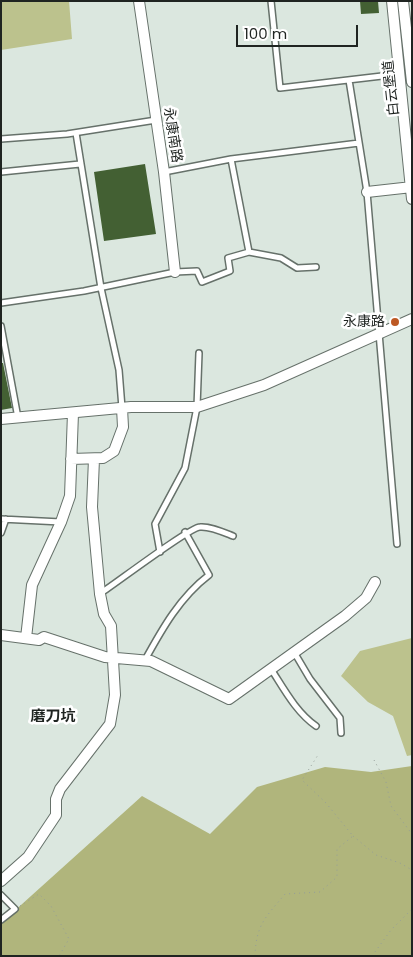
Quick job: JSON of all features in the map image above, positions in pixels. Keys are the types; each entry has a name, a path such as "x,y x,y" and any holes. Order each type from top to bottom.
{"street":[{"name":"永康南路","path":"139,1 164,172 175,272"},
{"path":"392,1 412,199"},
{"name":"白云堡道","path":"397,1 412,143"},
{"path":"404,1 412,82"},
{"path":"366,192 411,187"},
{"path":"1,419 122,408 174,405 197,407 264,385 412,319"},
{"path":"72,458 103,458 114,451 122,427 122,408"},
{"path":"26,638 32,585 62,522 70,496 72,413"},
{"path":"1,881 28,857 56,815 56,799 60,789 110,724 115,695 111,626 104,614 100,594 92,507 94,459"},
{"path":"1,635 39,640 44,637 112,659 151,661 230,698 345,616 366,598 375,582"}],"lane":[{"path":"271,1 280,88 399,74"},
{"path":"349,80 366,192 397,544"},
{"path":"1,139 76,133 156,120"},
{"path":"76,133 101,288 119,370 122,408"},
{"path":"164,172 231,159 359,143"},
{"path":"231,159 249,252"},
{"path":"1,172 80,164"},
{"path":"1,303 101,288 175,272 197,271 202,282 230,271 228,258 249,252 280,258 297,268 316,266"},
{"path":"1,326 18,418"},
{"path":"160,552 155,524 185,468 197,407 199,353"},
{"path":"1,533 4,519 62,522"},
{"path":"100,594 185,532 199,526 233,536"},
{"path":"144,661 166,623 194,587 209,575 185,532"},
{"path":"294,651 310,678 340,718 341,733"},
{"path":"271,668 305,719 316,726"},
{"path":"1,895 15,909 1,920"}],"path":[{"path":"318,754 302,780 326,803 353,836 376,855 400,863 412,870"},
{"path":"374,760 386,782 391,806 412,834"},
{"path":"255,956 257,930 285,894 320,892 337,877 337,849 353,836"},
{"path":"15,909 39,894 51,906 69,939 59,956"},
{"path":"376,956 391,930 412,909"},
{"path":"372,956 377,953"}],"green space":[{"path":"1,1 69,1 72,39 1,50"},
{"path":"412,638 412,755 407,756 393,716 368,702 341,676 360,651"},
{"path":"412,766 412,956 1,956 1,923 142,796 210,834 257,787 325,767 371,772"}],"building":[{"path":"360,1 378,1 379,13 361,14"},
{"path":"145,164 156,234 104,241 94,172"},
{"path":"1,363 3,363 12,408 1,410"}],"place":[{"name":"永康路","path":"395,322"}],"district":[{"name":"磨刀坑","path":"53,717"}]}
